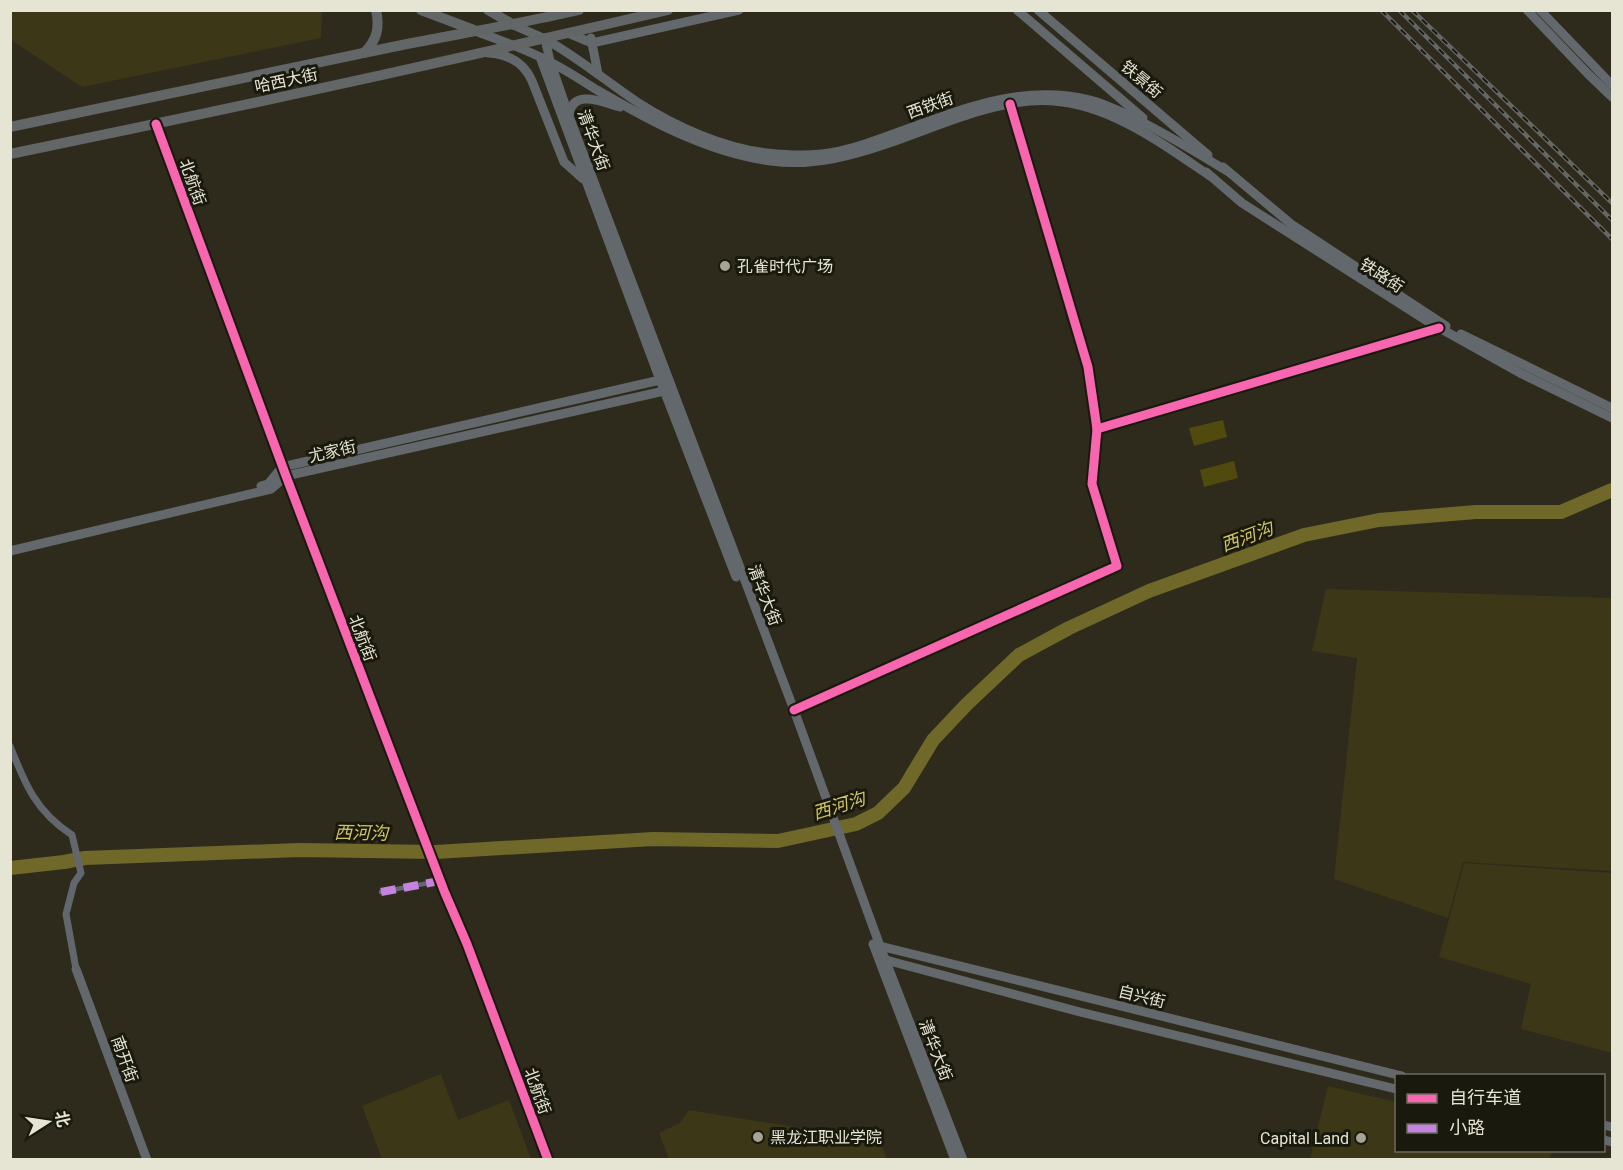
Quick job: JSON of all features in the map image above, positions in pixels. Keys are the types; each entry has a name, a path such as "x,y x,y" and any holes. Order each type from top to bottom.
{"main road":[{"path":"363,53 374,42 378,33 376,10"},
{"path":"421,10 515,45 636,108"},
{"path":"488,10 545,39 598,74 636,108"},
{"name":"哈西大街","path":"10,128 579,10"},
{"name":"哈西大街","path":"10,154 545,39 668,10"},
{"path":"568,33 592,43 739,10"},
{"name":"铁景街","path":"1017,10 1155,129"},
{"name":"铁景街","path":"1038,10 1227,171"},
{"path":"1527,10 1612,97"},
{"path":"1540,10 1612,85"},
{"path":"589,29 598,74"},
{"name":"清华大街","path":"545,39 568,116 794,711 810,764"},
{"path":"483,52 506,56 520,63 526,70 564,162 586,182"},
{"name":"清华大街","path":"540,57 664,391 810,764 877,947 963,1160"},
{"name":"西铁街","path":"636,108 711,139 757,152 809,155 842,150 876,141 986,102 1033,94 1067,96 1093,101 1123,113 1227,171"},
{"path":"568,116 571,106 580,99 636,108"},
{"name":"西铁街","path":"636,108 669,128 715,147 756,159 787,163 829,160 855,154 1010,104 1032,101 1065,102 1093,109 1133,127 1210,176"},
{"name":"铁路街","path":"1155,129 1242,203 1439,328 1522,374 1612,419"},
{"name":"铁路街","path":"1227,171 1291,224 1446,326 1612,408"},
{"name":"尤家街","path":"10,544 268,484 284,472 660,380"},
{"name":"尤家街","path":"10,551 271,489 284,472 664,391"},
{"name":"自兴街","path":"877,947 1395,1074"},
{"name":"清华大街","path":"883,961 955,1160"},
{"name":"自兴街","path":"883,961 1395,1089"},
{"name":"南开街","path":"76,969 147,1160"}],"street":[{"path":"794,711 1117,566 1092,484 1097,429 1088,367 1010,104"},
{"name":"北航街","path":"156,124 284,472 400,778 467,943 548,1160"},
{"path":"1097,429 1439,328"},
{"path":"10,746 25,783 35,800 58,827 72,836 81,873 74,883 66,914 76,969"},
{"path":"381,892 434,882"}],"shaded area":[{"path":"10,11 322,11 321,38 82,87 11,40"},
{"path":"1223,420 1227,437 1194,446 1189,428"},
{"path":"1234,461 1238,478 1204,487 1200,470"},
{"path":"1326,589 1612,598 1612,871 1463,862 1448,918 1334,879 1357,658 1312,651"},
{"path":"1464,863 1612,873 1612,1053 1521,1029 1531,984 1439,957"},
{"path":"441,1074 458,1120 509,1100 531,1159 382,1159 362,1106"},
{"name":"Capital Land","path":"1328,1086 1395,1102 1395,1152 1552,1152 1549,1160 1310,1159"},
{"name":"黑龙江职业学院","path":"689,1110 880,1141 887,1159 669,1159 659,1133 680,1123"}],"waterway":[{"name":"西河沟","path":"10,868 85,858 299,850 436,852 653,839 778,841 856,824 878,813 904,788 933,740 1019,655 1069,628 1149,591 1304,535 1379,520 1476,512 1561,512 1612,490"}],"railway":[{"path":"1381,10 1612,239"},
{"path":"1399,10 1612,220"},
{"path":"1412,10 1612,203"}],"marked path":[{"path":"381,892 434,882"}],"cycle path":[{"path":"1010,104 1088,367 1097,429"},
{"path":"156,124 286,476 548,1160"},
{"path":"794,710 1117,566 1092,484 1097,429 1439,328"}],"place":[{"name":"孔雀时代广场","path":"725,266"},
{"name":"黑龙江职业学院","path":"758,1137"},
{"name":"Capital Land","path":"1361,1138"}]}
